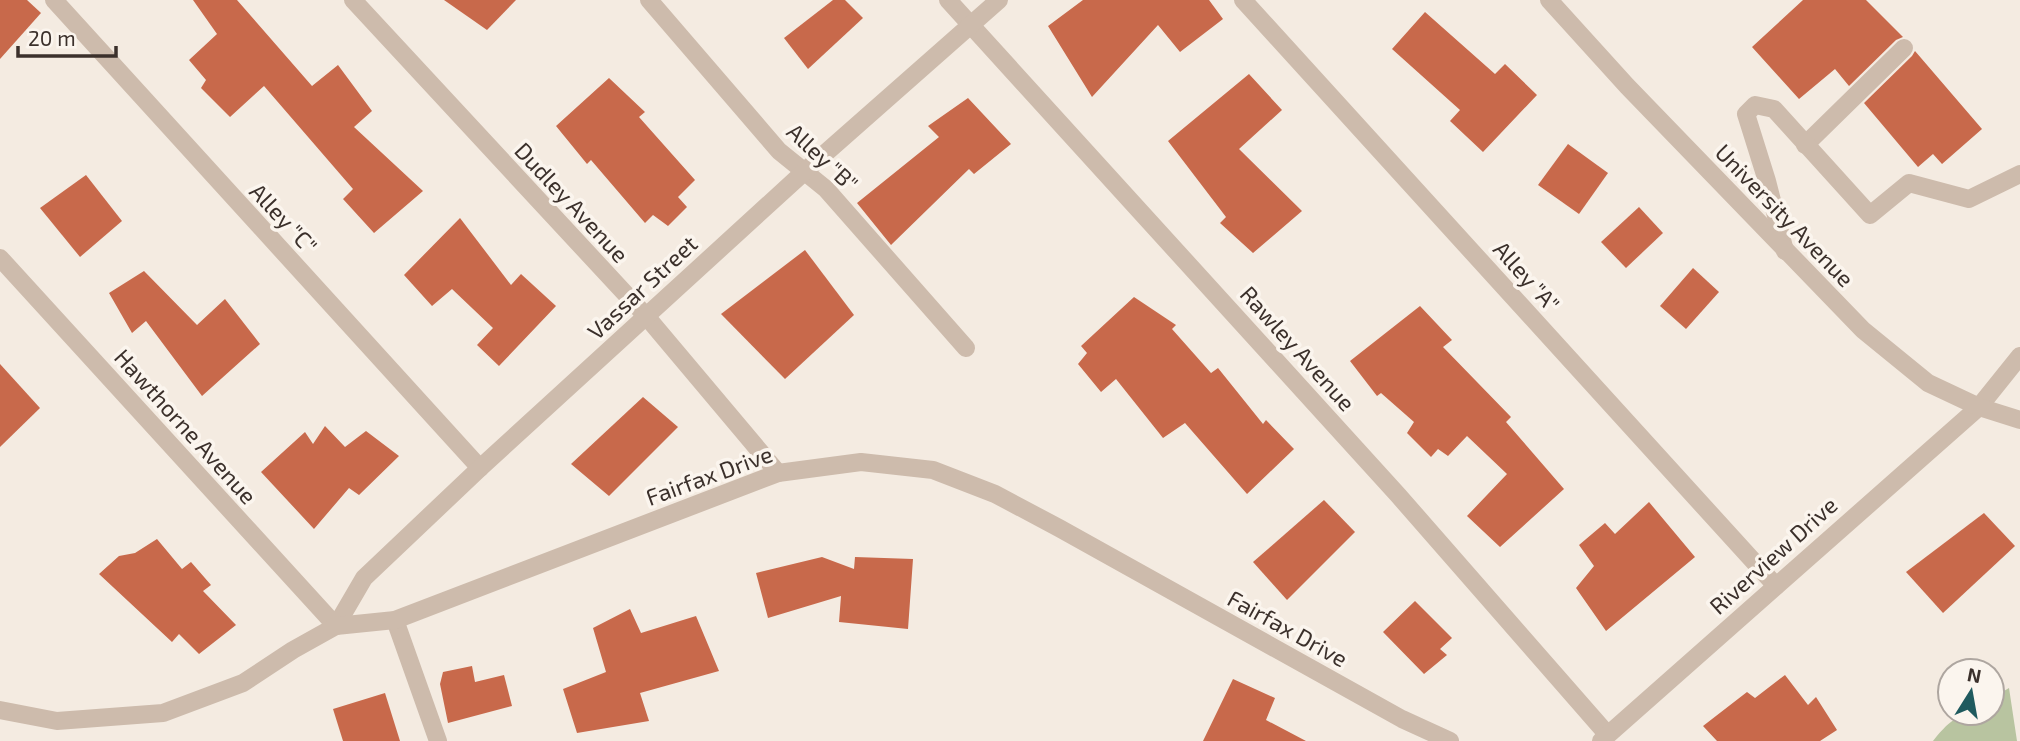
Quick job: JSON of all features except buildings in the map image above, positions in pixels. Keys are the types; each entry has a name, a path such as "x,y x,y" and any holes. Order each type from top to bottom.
{"street":[{"name":"Alley \"C\"","path":"54,0 480,468"},
{"name":"Dudley Avenue","path":"353,0 646,317 778,473"},
{"name":"Alley \"B\"","path":"649,0 779,151 826,189 966,348"},
{"name":"Rawley Avenue","path":"948,0 1398,495 1604,738"},
{"name":"Vassar Street","path":"336,626 364,578 480,468 804,172 999,0"},
{"name":"Alley \"A\"","path":"1243,0 1776,586"},
{"name":"University Avenue","path":"1549,0 1627,86 1863,330 1928,383 1979,407 2020,420"},
{"path":"1805,145 1903,48"},
{"path":"1785,251 1746,114 1755,105 1774,110 1870,215 1909,183 1969,199 2020,174"},
{"name":"Hawthorne Avenue","path":"0,258 336,626"},
{"name":"Riverview Drive","path":"1604,738 1979,407 2020,356"},
{"name":"Fairfax Drive","path":"0,710 57,721 163,713 243,683 336,626 395,621 778,473 861,462 933,470 995,494 1402,719 1450,741"},
{"path":"395,621 438,741"}],"green space":[{"path":"2009,688 2017,741 1933,741 1945,727 2006,727 2006,690"}]}
